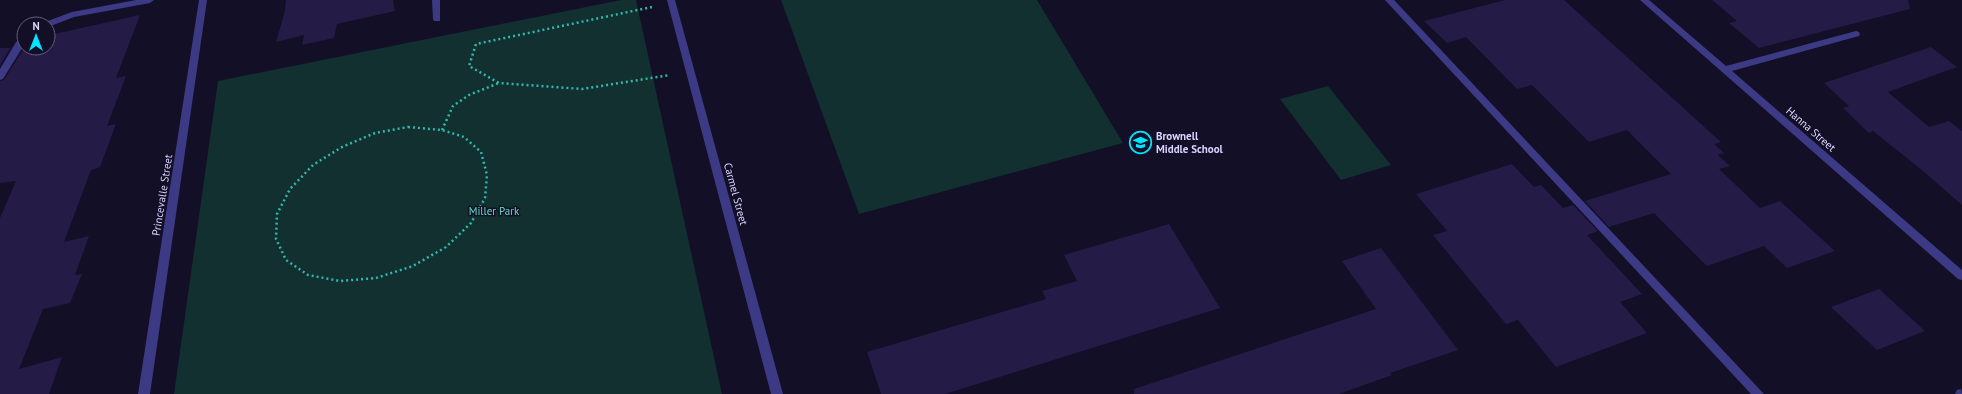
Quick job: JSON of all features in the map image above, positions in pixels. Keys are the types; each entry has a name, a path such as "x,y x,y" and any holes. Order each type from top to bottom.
{"street":[{"path":"56,21 72,15 150,0"},
{"name":"Princevalle Street","path":"144,394 203,0"},
{"path":"436,0 437,19"},
{"path":"1388,0 1758,394"},
{"name":"Hanna Street","path":"1644,0 1962,276"},
{"name":"Carmel Street","path":"671,1 777,394"},
{"path":"1724,70 1856,34"},
{"path":"0,77 16,49"}],"path":[{"path":"671,1 476,44 469,66 499,83 582,89 690,72"},
{"path":"442,130 453,106 469,95 499,83"},
{"path":"408,127 442,130 464,137 481,152 487,175 485,198 471,223 446,247 413,266 376,278 340,281 308,275 286,260 276,239 277,214 290,189 313,165 342,146 375,133 408,127"}],"green space":[{"name":"Miller Park","path":"621,0 636,0 722,394 174,394 218,81"},
{"path":"781,0 1037,0 1123,143 859,214"},
{"path":"1328,86 1391,165 1341,180 1280,99"}],"building":[{"path":"286,0 393,0 395,11 337,24 334,38 302,45 304,35 276,42 285,11"},
{"path":"1505,0 1564,0 1721,142 1714,144 1724,153 1718,155 1730,166 1719,169 1760,208 1780,201 1835,251 1787,268 1764,246 1707,266 1654,213 1609,227 1585,201 1671,174 1627,130 1589,142 1532,85 1517,89 1466,37 1447,43 1424,21"},
{"path":"1712,0 1908,0 1910,9 1759,48 1729,23 1737,21"},
{"path":"140,15 116,78 126,76 107,126 116,124 100,167 91,170 64,242 89,236 75,275 82,274 70,303 43,309 19,369 62,357 49,394 0,394 0,218 16,181 0,183 0,81 4,80 19,56 56,56 56,34"},
{"path":"1931,47 1957,67 1888,92 1929,127 1949,121 1962,131 1962,205 1923,171 1873,131 1869,133 1843,108 1849,106 1824,83"},
{"path":"0,48 10,48 0,66"},
{"path":"1512,164 1534,187 1541,185 1563,208 1573,205 1598,231 1587,235 1642,294 1620,302 1647,333 1556,367 1518,320 1506,324 1433,235 1447,231 1416,194"},
{"path":"1169,224 1220,308 945,394 881,394 867,352 1046,299 1042,291 1077,281 1064,255"},
{"path":"1381,248 1458,350 1390,373 1392,375 1339,394 1134,394 1134,389 1376,309 1342,261"},
{"path":"1879,289 1925,331 1877,350 1831,307"}],"place":[{"name":"Brownell Middle School","path":"1140,142"}]}
